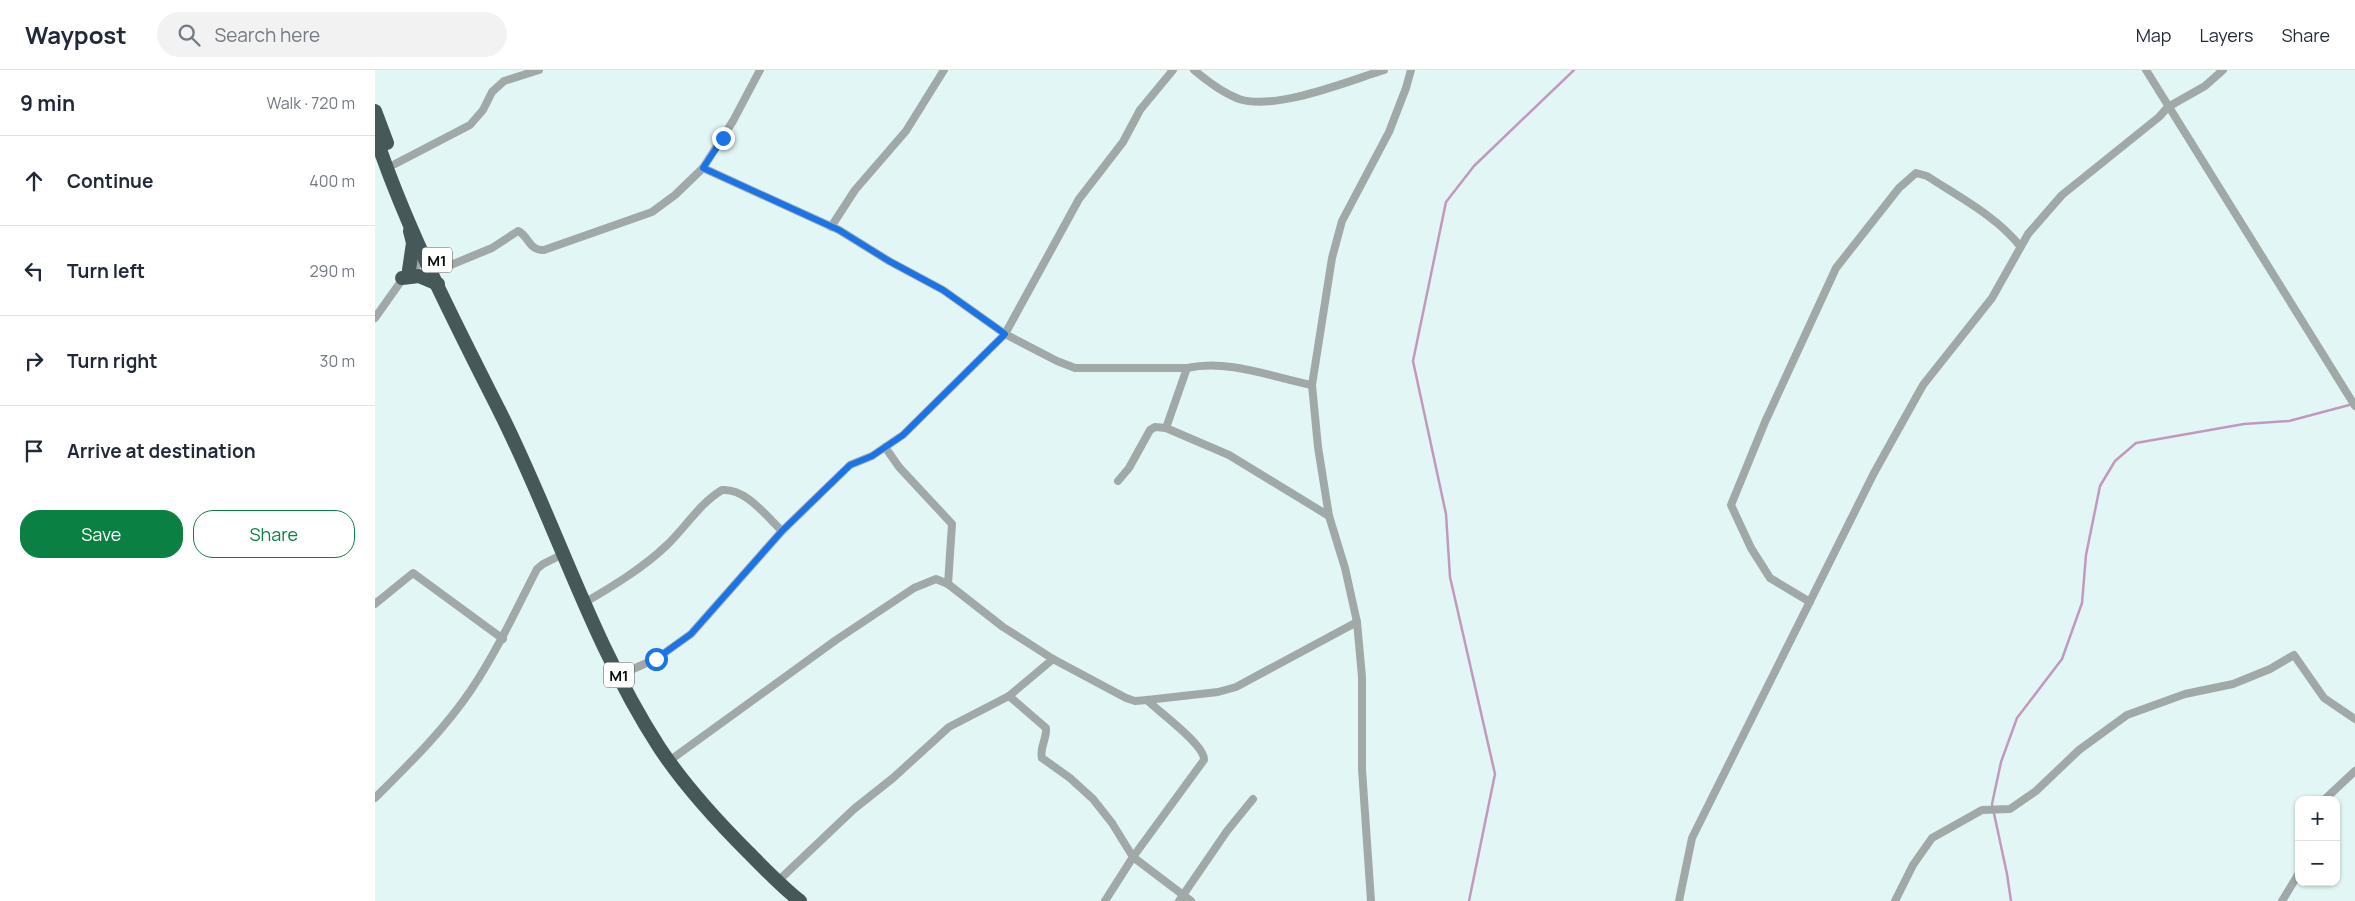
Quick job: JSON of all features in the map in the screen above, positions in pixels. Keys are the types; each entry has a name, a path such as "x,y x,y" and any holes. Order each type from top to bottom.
{"highway":[{"name":"M1","path":"375,112 431,256 438,284 476,368 499,409 584,603 619,676 669,761 719,822 777,882 800,901"},
{"name":"M1","path":"375,135 407,214 431,256 441,269 495,393 499,409"},
{"path":"407,214 413,244 406,274 419,276 438,284"}],"street":[{"path":"395,164 470,125 483,110 489,96 504,81 539,70"},
{"path":"441,269 492,248 518,231 521,232 531,247 544,250 629,222 652,212 675,195 703,168 733,121 760,70"},
{"path":"831,227 855,190 906,132 944,70"},
{"path":"619,676 656,659 691,634 782,531 850,465 872,456 903,435 1005,334 1079,199 1123,142 1140,110 1173,70"},
{"path":"1194,70 1225,92 1239,99 1255,102 1289,98 1344,84 1384,70"},
{"path":"1371,901 1362,769 1362,677 1357,622 1345,568 1329,516 1318,447 1312,385 1332,258 1342,221 1389,132 1411,70"},
{"path":"2146,70 2355,406"},
{"path":"1679,901 1692,838 1874,473 1923,385 1992,298 2020,246 2062,195 2159,117 2168,107 2205,86 2223,70"},
{"path":"703,168 831,227 943,290 1005,334 1038,353 1075,368 1225,366 1312,385"},
{"path":"1810,602 1770,578 1751,548 1731,505 1765,422 1835,268 1899,188 1916,173 1927,176 1994,221 2009,233 2020,246"},
{"path":"375,318 406,274 431,256"},
{"path":"1166,428 1187,368"},
{"path":"1118,481 1129,468 1151,430 1166,428 1229,455 1281,489 1329,516"},
{"path":"885,448 899,467 952,524 948,584"},
{"path":"584,603 627,576 665,547 707,501 722,490 735,491 744,496 782,531"},
{"path":"375,798 444,727 471,691 503,639 537,570 543,564 563,554"},
{"path":"375,604 413,573 503,639"},
{"path":"669,761 835,640 914,588 936,579 948,584 1003,627 1053,659 1135,701 1218,692 1236,687 1357,622"},
{"path":"1895,901 1917,857 1932,838 1982,810 2010,809 2037,791 2079,750 2127,715 2185,694 2233,684 2270,669 2294,655 2324,698 2355,720"},
{"path":"777,882 854,808 893,778 949,727 1009,696 1053,659"},
{"path":"1009,696 1046,728 1047,736 1041,754 1042,758 1070,778 1093,799 1112,823 1133,857 1181,898 1191,901"},
{"path":"1105,901 1133,857 1204,760 1203,751 1147,700"},
{"path":"2329,796 2355,771"},
{"path":"1181,898 1227,831 1253,799"},
{"path":"2282,901 2295,880"}],"waterway":[{"path":"1469,901 1495,774 1450,577 1446,514 1413,361 1446,202 1474,166 1574,70"},
{"path":"2011,901 1992,804 2001,762 2017,718 2062,659 2082,603 2086,555 2100,486 2115,461 2136,443 2244,424 2289,421 2353,404"}],"route":[{"path":"656,659 691,634 782,531 850,465 872,456 903,435 1005,334 943,290 910,270 889,261 858,240 703,168 723,138"}]}
